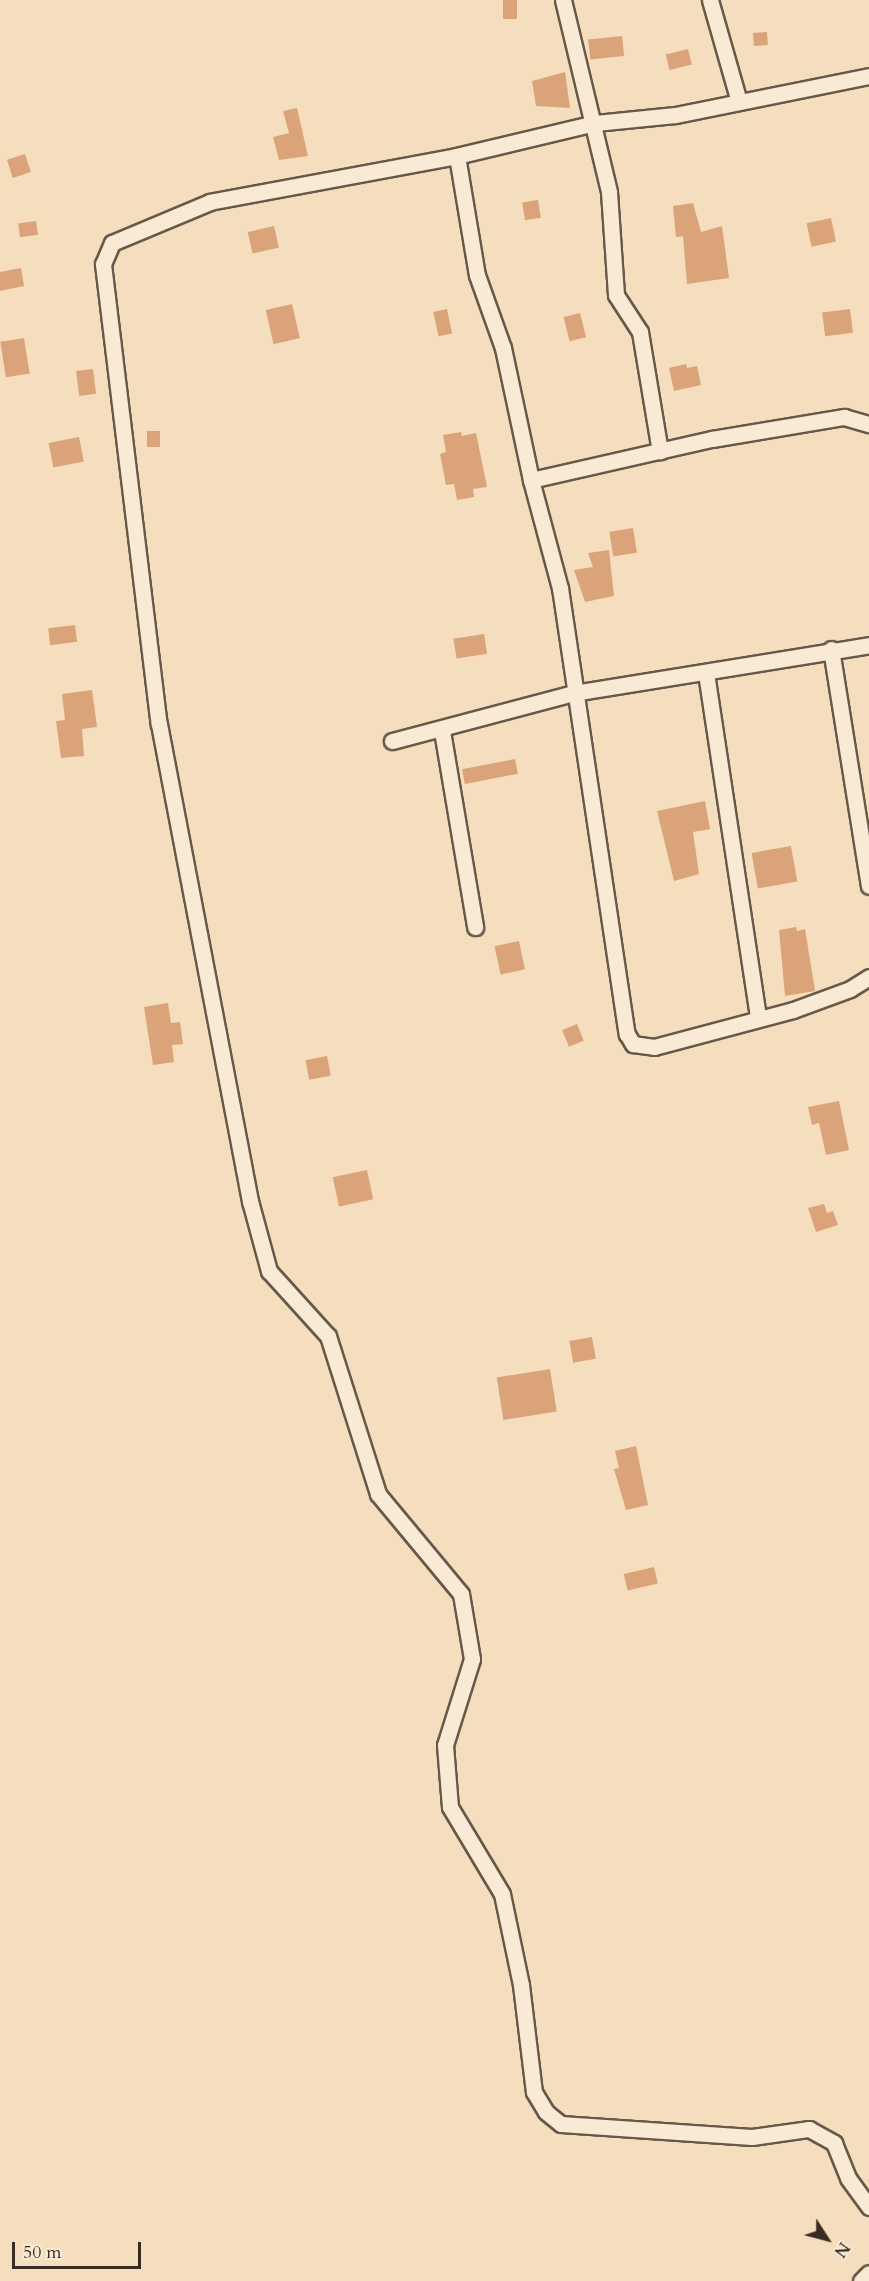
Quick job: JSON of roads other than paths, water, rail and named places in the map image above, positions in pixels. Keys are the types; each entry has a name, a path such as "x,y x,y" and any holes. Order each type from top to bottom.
{"street":[{"path":"563,0 595,123 609,192 616,294 640,332 660,451"},
{"path":"710,0 739,102"},
{"path":"869,76 675,115 595,123 457,156 210,202 112,243 103,264 159,724 250,1201 269,1271 328,1336 378,1494 461,1594 472,1659 445,1745 450,1807 502,1893 521,1985 534,2092 546,2112 561,2124 740,2136 809,2128 834,2143 848,2178 869,2207"},
{"path":"457,156 477,275 503,348 531,480 560,588 627,1034 633,1044 654,1047 805,1006 869,977"},
{"path":"531,480 660,451 844,417 869,424"},
{"path":"392,741 442,731 574,693 706,673 831,649 869,645"},
{"path":"831,649 869,886"},
{"path":"706,673 758,1017"},
{"path":"442,731 475,927"},
{"path":"861,2281 869,2272"}]}
